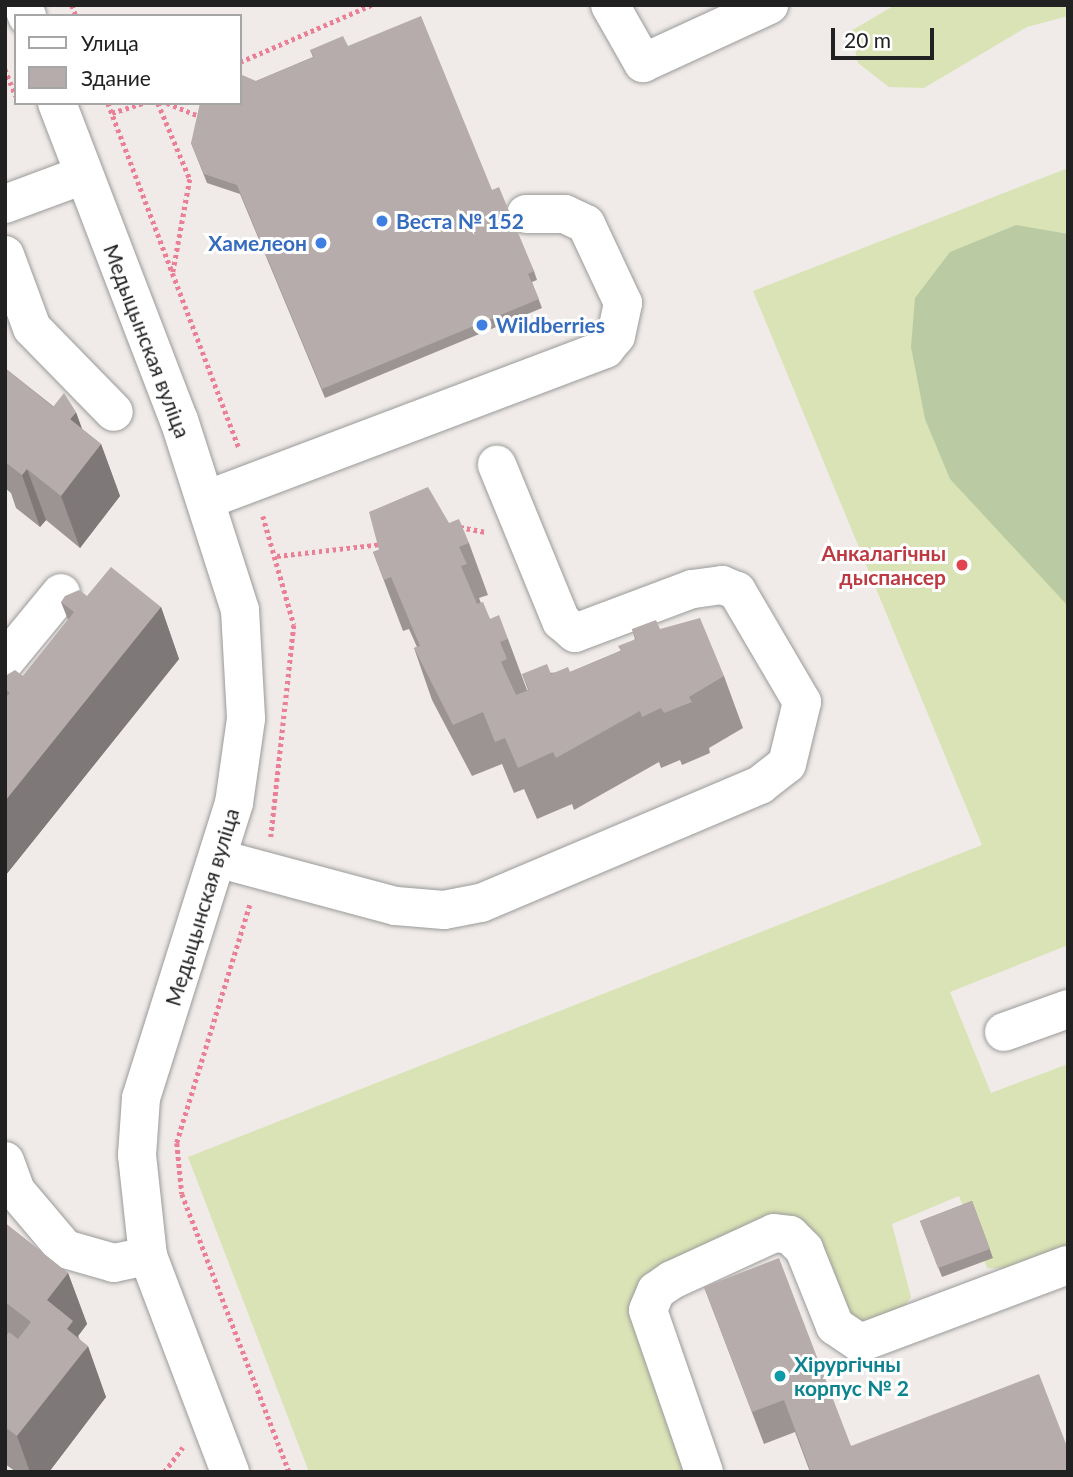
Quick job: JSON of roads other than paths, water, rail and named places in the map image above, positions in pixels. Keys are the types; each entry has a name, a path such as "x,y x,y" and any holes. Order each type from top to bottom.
{"street":[{"path":"610,5 643,63 769,5"},
{"name":"Медыцынская вуліца","path":"58,105 206,500 240,610 247,664 246,719 220,859 141,1098 137,1155 148,1256 230,1472"},
{"path":"5,204 83,175"},
{"path":"206,500 605,349 616,335 623,303 586,224 565,214 526,214"},
{"path":"5,255 32,328 114,412"},
{"path":"220,859 396,906 444,910 481,903 760,785 788,764 802,702 737,592 722,585 692,589 575,633 561,621 497,464"},
{"path":"5,661 61,593"},
{"path":"1004,1032 1068,1009"},
{"path":"5,1161 16,1191 65,1249 114,1263 148,1256"},
{"path":"704,1472 648,1310 656,1291 672,1280 774,1233 790,1235 804,1249 835,1326 860,1343 1064,1277"}],"place":[{"name":"Веста № 152","path":"382,221"},
{"name":"Хамелеон","path":"321,243"},
{"name":"Wildberries","path":"482,325"},
{"name":"Анкалагічны дыспансер","path":"962,565"},
{"name":"Хірургічны корпус № 2","path":"780,1376"}]}
